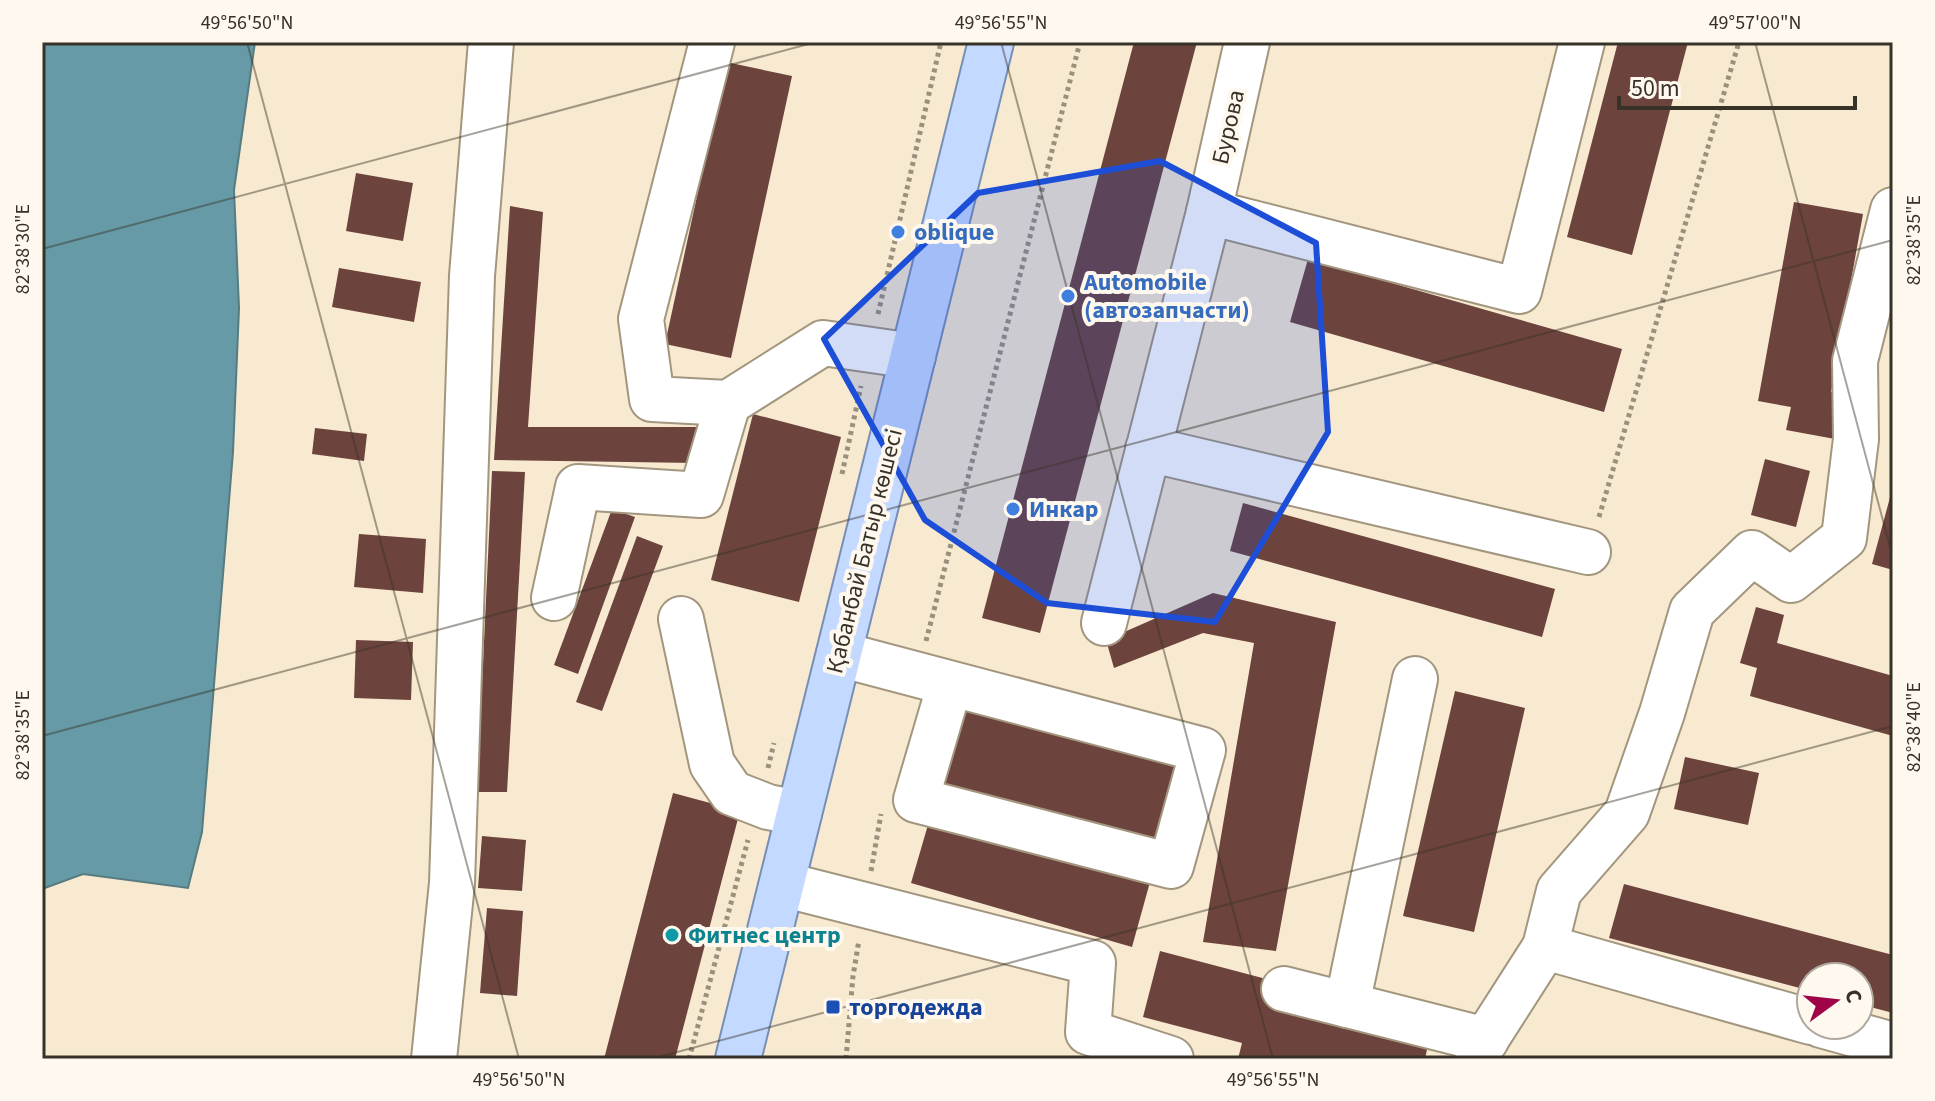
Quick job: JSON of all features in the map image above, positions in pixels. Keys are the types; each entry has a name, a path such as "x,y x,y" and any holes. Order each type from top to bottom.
{"main road":[{"name":"Қабанбай Батыр көшесі","path":"742,1056 782,884 779,808 839,654 991,42"}],"street":[{"path":"434,1059 452,883 472,276 491,42"},
{"path":"712,42 641,319 652,399 728,403 823,343 913,356"},
{"name":"Бурова","path":"1104,623 1209,212 1247,42"},
{"path":"1209,212 1519,291 1582,42"},
{"path":"1284,989 1347,1005 1482,1050 1545,947 1559,891 1627,813 1662,713 1692,611 1752,553 1791,580 1844,538 1856,439 1855,361 1893,210"},
{"path":"554,598 578,487 701,495 728,403"},
{"path":"1148,449 1588,552"},
{"path":"681,619 712,764 732,793 779,808"},
{"path":"839,654 1203,750 1171,866 916,800 933,679"},
{"path":"1347,1005 1415,679"},
{"path":"782,884 1093,963 1088,1032 1171,1059"},
{"path":"1545,947 1795,1017"}],"path":[{"path":"841,475 941,42"},
{"path":"933,679 1080,42"},
{"path":"1588,552 1739,42"},
{"path":"689,1059 779,808 776,738"},
{"path":"846,1059 853,976 884,801"}],"highlighted area":[{"path":"1160,161 1316,243 1328,432 1215,622 1047,603 925,520 824,339 978,193"}],"water":[{"path":"42,42 255,42 234,190 239,308 233,452 202,832 188,888 83,874 42,889"}],"building":[{"path":"1134,42 1197,42 1040,633 982,618"},
{"path":"1618,42 1688,42 1632,255 1567,237"},
{"path":"726,62 792,76 731,358 665,344"},
{"path":"356,173 413,183 403,241 346,231"},
{"path":"1794,202 1863,214 1831,392 1844,394 1835,439 1786,430 1791,407 1758,401"},
{"path":"510,206 543,212 528,427 702,427 696,463 494,460"},
{"path":"1308,259 1622,349 1604,412 1290,322"},
{"path":"339,268 421,282 414,322 332,307"},
{"path":"753,414 841,437 799,602 711,580"},
{"path":"315,428 367,434 364,461 312,454"},
{"path":"1765,459 1810,471 1796,527 1751,515"},
{"path":"492,471 525,472 507,792 477,792"},
{"path":"1893,490 1893,570 1872,564"},
{"path":"1243,503 1555,589 1542,637 1230,551"},
{"path":"612,509 635,517 578,674 554,665"},
{"path":"359,534 426,539 423,593 354,587"},
{"path":"637,536 663,546 602,711 576,702"},
{"path":"1213,593 1336,622 1276,951 1203,942 1254,643 1203,633 1114,668 1106,640"},
{"path":"1756,607 1784,615 1777,643 1893,676 1893,736 1750,696 1757,668 1740,663"},
{"path":"356,640 413,642 411,700 354,698"},
{"path":"1455,691 1525,708 1474,932 1403,916"},
{"path":"962,705 1184,762 1163,847 940,791"},
{"path":"1685,757 1759,773 1748,825 1674,809"},
{"name":"Фитнес центр","path":"673,793 740,811 675,1059 604,1059"},
{"path":"930,818 1150,882 1132,947 911,883"},
{"path":"482,836 526,840 522,891 478,888"},
{"path":"1624,884 1893,955 1893,1013 1875,1008 1875,961 1795,961 1795,987 1609,938"},
{"path":"487,908 523,911 517,996 480,993"},
{"path":"1160,951 1270,980 1429,1040 1425,1059 1238,1059 1242,1043 1143,1017"}],"place":[{"name":"oblique","path":"898,232"},
{"name":"Automobile (автозапчасти)","path":"1068,296"},
{"name":"Инкар","path":"1013,509"},
{"name":"Фитнес центр","path":"672,935"},
{"name":"торгодежда","path":"833,1007"}]}
